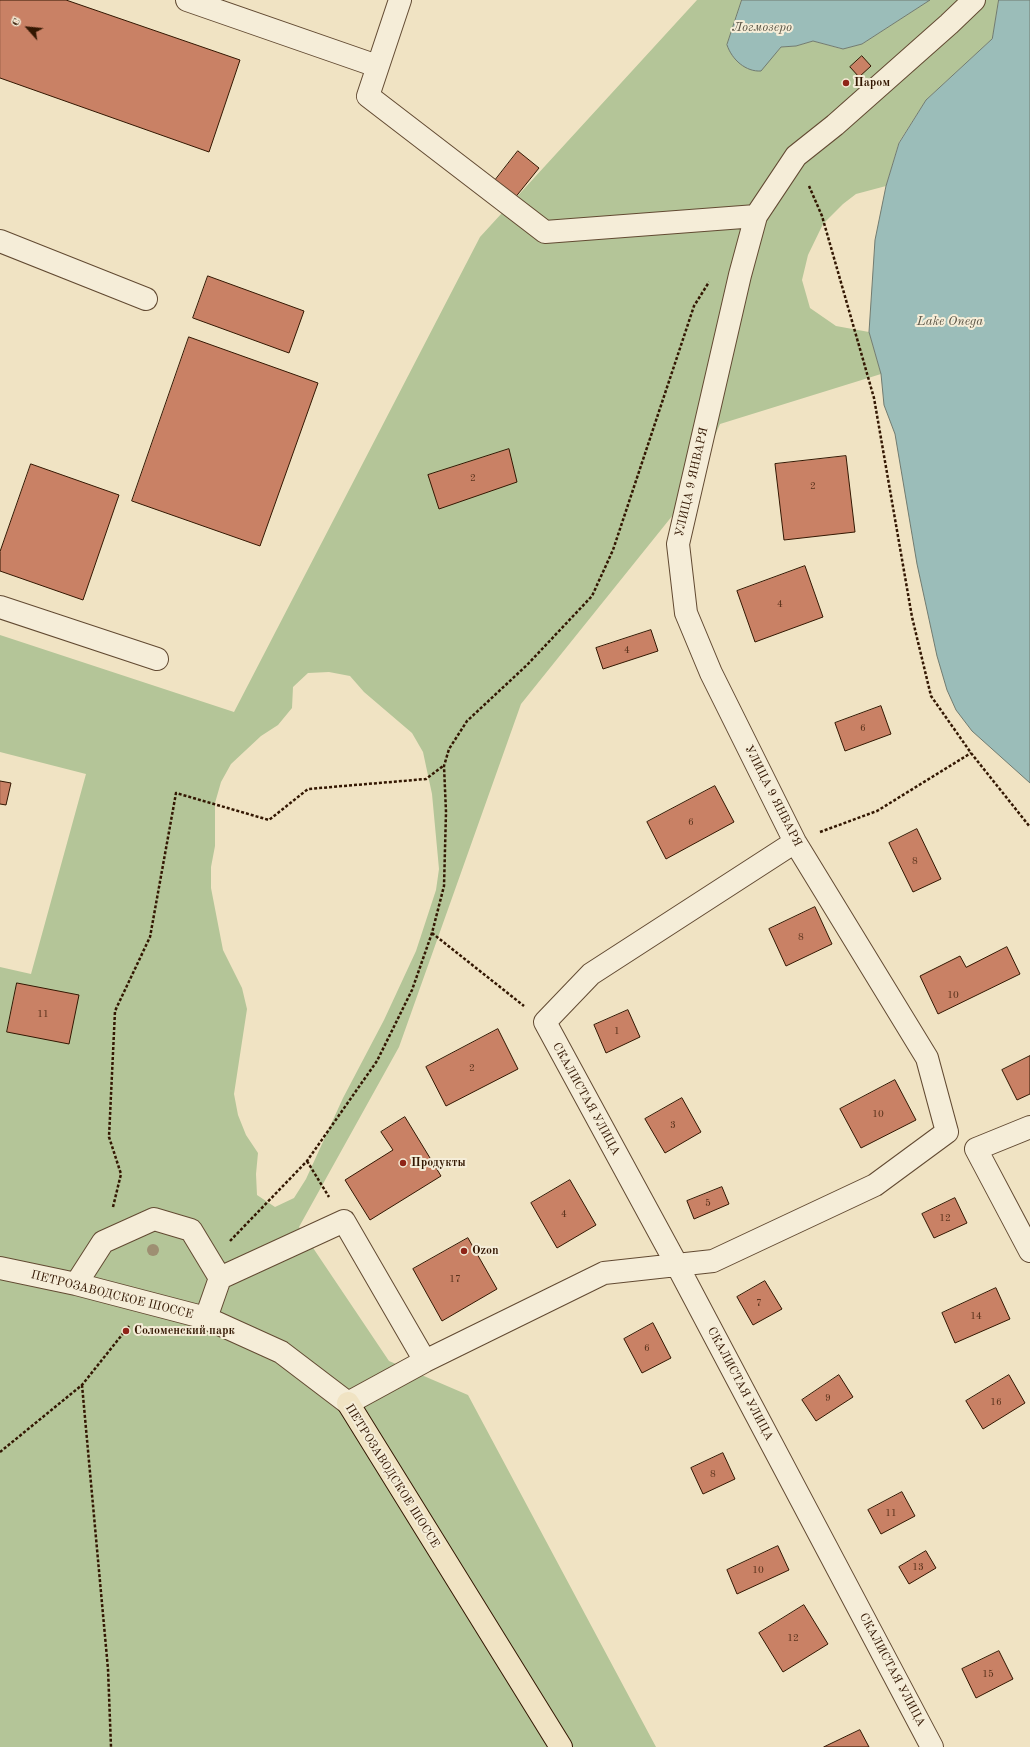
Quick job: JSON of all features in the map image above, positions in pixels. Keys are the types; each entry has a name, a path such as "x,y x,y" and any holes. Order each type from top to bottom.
{"main road":[{"name":"ПЕТРОЗАВОДСКОЕ ШОССЕ","path":"348,1403 561,1747"}],"street":[{"path":"187,0 377,66"},
{"path":"400,0 368,96 545,232 756,216"},
{"name":"УЛИЦА 9 ЯНВАРЯ","path":"947,1132 927,1058 796,842 711,673 686,613 678,544 740,275 756,216 796,156 835,125 974,0"},
{"path":"0,241 146,299"},
{"path":"0,607 158,659"},
{"path":"545,1022 591,974 796,842"},
{"name":"СКАЛИСТАЯ УЛИЦА","path":"545,1022 677,1265 932,1747"},
{"path":"976,1148 1030,1127"},
{"path":"348,1403 425,1362 604,1273 714,1261 875,1186 947,1132 976,1148 1030,1251"},
{"path":"76,1284 103,1242 154,1219 191,1230 215,1270 206,1318"},
{"path":"215,1270 344,1221 425,1362"},
{"name":"ПЕТРОЗАВОДСКОЕ ШОССЕ","path":"0,1268 76,1284 206,1318 281,1352 348,1403"}],"path":[{"path":"796,156 822,216 874,398 912,617 931,696 971,753 1030,827"},
{"path":"215,1270 307,1161 377,1061 412,990 432,933 444,886 446,812 444,766 448,749 467,721 527,665 592,596 613,550 694,306 710,281"},
{"path":"796,842 877,811 971,753"},
{"path":"103,1242 121,1174 110,1137 115,1011 150,937 176,793 269,820 308,789 426,778 444,766"},
{"path":"432,933 545,1022"},
{"path":"307,1161 344,1221"},
{"path":"0,1452 82,1386 126,1331 146,1302"},
{"path":"82,1386 108,1669 111,1747"}],"green space":[{"path":"697,0 742,0 727,45 776,53 781,47 796,46 813,41 842,49 862,44 930,0 999,0 992,39 926,100 899,142 886,186 856,194 843,204 823,224 808,255 802,280 810,308 836,326 869,332 881,374 720,424 689,495 521,704 399,1047 299,1227 389,1361 468,1395 656,1747 0,1747 0,967 31,974 86,774 0,752 0,635 234,712 480,237","holes":["329,672 350,676 364,692 412,733 423,752 432,794 439,869 436,890 416,951 384,1020 343,1098 306,1179 294,1198 275,1207 257,1195 256,1174 258,1153 246,1135 238,1115 234,1094 247,1009 242,988 223,950 211,888 211,867 215,846 215,803 221,782 231,764 261,736 278,725 292,708 293,687 308,673"]}],"water":[{"name":"Логмозеро","path":"742,0 930,0 862,44 843,49 813,41 796,46 781,47 761,71 755,71 740,64 732,56 727,45"},
{"name":"Lake Onega","path":"999,0 1030,0 1030,783 972,731 956,710 947,690 937,656 917,564 895,434 884,405 881,374 869,332 875,240 886,186 899,143 926,100 992,39"}],"building":[{"path":"0,0 66,0 240,60 209,152 0,78"},
{"path":"862,56 871,66 859,77 850,67"},
{"path":"518,151 539,168 514,199 493,183"},
{"path":"208,276 304,311 289,353 193,318"},
{"path":"189,337 318,383 260,546 132,501"},
{"path":"509,449 517,482 439,509 428,475"},
{"path":"846,456 855,532 784,540 775,464"},
{"path":"31,464 119,495 83,600 0,571 0,552"},
{"path":"805,566 823,617 755,642 737,591"},
{"path":"651,630 658,651 603,669 596,648"},
{"path":"881,706 891,734 845,751 835,723"},
{"path":"0,781 11,783 6,805 0,804"},
{"path":"715,786 734,822 666,859 647,822"},
{"path":"917,829 941,879 913,892 889,843"},
{"path":"815,907 832,944 786,966 769,929"},
{"path":"1007,947 1020,974 938,1014 920,976 960,956 966,967"},
{"path":"17,983 79,995 69,1044 7,1032"},
{"path":"628,1010 640,1037 606,1053 594,1025"},
{"path":"498,1029 518,1069 446,1106 426,1067"},
{"path":"1030,1056 1030,1094 1017,1100 1002,1070"},
{"path":"895,1080 916,1120 861,1148 840,1109"},
{"path":"682,1098 701,1132 665,1153 645,1119"},
{"name":"Продукты","path":"405,1117 441,1176 370,1220 345,1180 393,1150 381,1132"},
{"path":"570,1180 596,1225 557,1248 531,1203"},
{"path":"722,1187 729,1204 694,1219 687,1201"},
{"path":"955,1198 967,1223 934,1238 922,1214"},
{"path":"468,1238 497,1289 442,1321 413,1269"},
{"path":"765,1281 782,1309 753,1325 737,1297"},
{"path":"996,1288 1010,1319 955,1343 942,1313"},
{"path":"653,1323 671,1358 642,1373 624,1339"},
{"path":"839,1375 853,1397 816,1421 802,1400"},
{"path":"1009,1375 1025,1403 983,1429 966,1401"},
{"path":"723,1453 735,1479 703,1494 691,1468"},
{"path":"902,1492 915,1516 881,1534 868,1510"},
{"path":"778,1546 789,1570 737,1594 727,1570"},
{"path":"926,1551 936,1568 909,1584 899,1567"},
{"path":"804,1605 828,1644 783,1672 759,1633"},
{"path":"999,1651 1013,1679 976,1698 962,1669"},
{"path":"860,1730 869,1747 824,1747"}],"place":[{"name":"Паром","path":"846,83"},
{"name":"Продукты","path":"403,1163"},
{"name":"Ozon","path":"464,1251"},
{"name":"Соломенский парк","path":"126,1331"}]}
